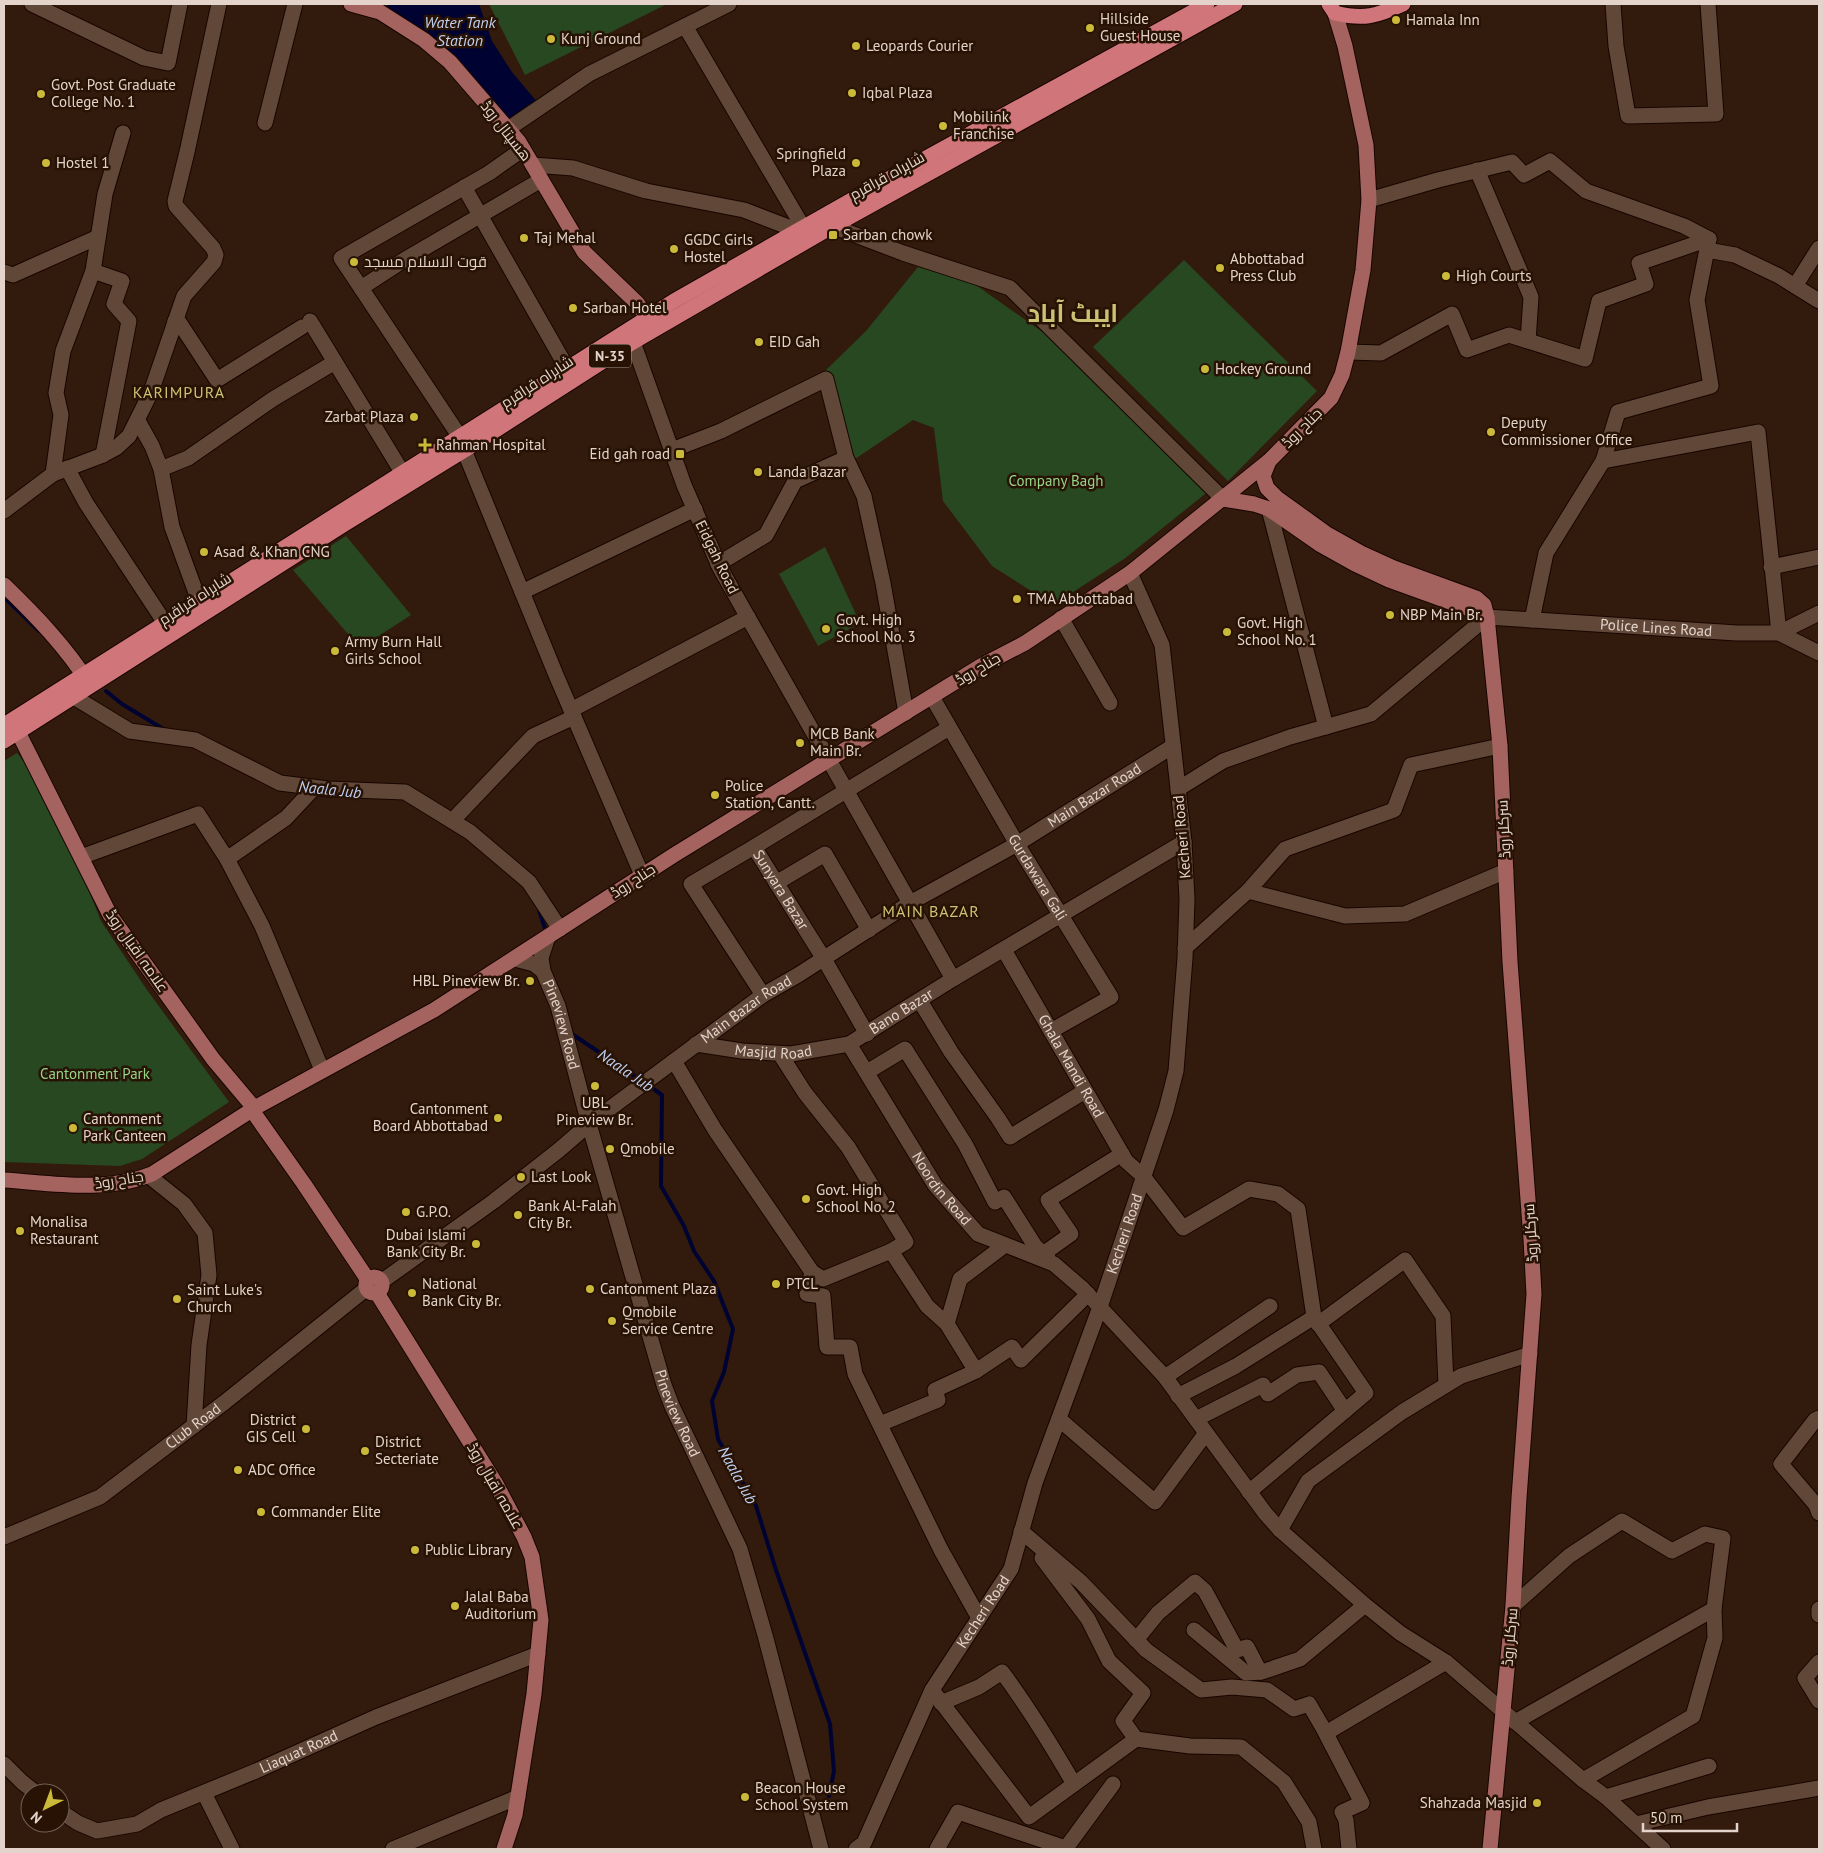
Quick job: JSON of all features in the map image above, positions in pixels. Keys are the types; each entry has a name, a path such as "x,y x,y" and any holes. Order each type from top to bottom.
{"highway":[{"name":"شاہراہ قراقرم","path":"4,725 87,680 343,525 462,444 567,368 648,318 799,229 1207,4"},
{"name":"شاہراہ قراقرم","path":"4,741 74,697 87,680 165,623 402,472 462,444 832,226 1235,4"},
{"path":"1332,9 1351,17 1366,18 1384,13 1403,4"}],"main road":[{"name":"ھسپتال روڈ","path":"351,4 382,8 450,62 524,149 584,252 637,303 648,318"},
{"name":"جناح روڈ","path":"4,1180 92,1185 136,1180 149,1176 253,1109 434,1010 642,875 981,666 1024,642 1130,573 1270,460 1331,398 1342,375 1348,352 1363,270 1369,200 1366,145 1345,46 1332,9"},
{"path":"1270,460 1263,476 1273,504"},
{"path":"1254,473 1255,486 1320,545 1389,580 1487,617"},
{"path":"1223,499 1254,504 1273,504"},
{"path":"4,585 41,621 87,680"},
{"name":"سرکلر روڈ","path":"1487,617 1500,746 1510,962 1532,1239 1534,1294 1513,1606 1490,1849"},
{"name":"علامہ اقبال روڈ","path":"18,732 110,915 213,1059 253,1109 373,1286 496,1484 524,1537 532,1557 536,1579 540,1620 538,1654 534,1694 515,1815 504,1849"}],"street":[{"path":"32,4 144,58 168,63 180,4"},
{"path":"4,512 53,474 103,455 116,448 130,436 151,392 184,296 214,262 216,255 209,242 176,206 175,200 219,4"},
{"path":"264,122 295,4"},
{"path":"508,128 589,74 729,4"},
{"path":"1614,4 1616,46 1628,116 1716,114 1708,4"},
{"path":"685,26 799,229"},
{"path":"53,474 60,415 56,393 63,351 93,271 105,194 123,133"},
{"path":"524,149 464,187 341,258 462,444 522,592 642,875"},
{"path":"1369,200 1512,162 1524,175 1550,161 1586,191 1684,226 1708,245 1779,276 1819,302"},
{"path":"533,165 573,168 646,190 744,210 799,229"},
{"path":"1477,170 1531,298 1528,341"},
{"path":"361,288 404,260 542,180"},
{"path":"464,187 567,368"},
{"path":"832,226 879,244 1010,288 1223,499"},
{"path":"4,272 13,275 98,237"},
{"path":"1348,352 1381,353 1452,314 1468,350 1509,336 1585,359 1599,301 1646,284 1639,263 1708,245"},
{"path":"1532,620 1546,553 1603,462 1618,412 1711,386 1697,300 1708,245"},
{"path":"1795,286 1819,248"},
{"path":"93,271 122,281 114,304 129,321 103,455"},
{"path":"175,321 180,322 217,380 306,324 335,362 402,472"},
{"name":"Eidgah Road","path":"633,342 672,450 718,564 828,760"},
{"path":"161,469 188,458 273,399 335,362"},
{"path":"672,450 721,431 826,379 846,458 864,496 883,583 906,713"},
{"path":"138,421 152,446 161,469 172,527 199,601"},
{"path":"1603,462 1758,432 1778,634 1819,654"},
{"path":"718,564 766,535 795,481 846,458"},
{"path":"68,468 86,503 165,623"},
{"path":"1273,504 1326,727"},
{"path":"522,592 695,509"},
{"path":"1771,567 1819,556"},
{"name":"Kecheri Road","path":"856,1849 864,1843 932,1690 1011,1569 1035,1483 1100,1307 1166,1110 1176,1070 1187,899 1184,842 1162,645 1130,573"},
{"name":"Police Lines Road","path":"1487,617 1778,634 1819,613"},
{"path":"452,821 533,736 748,617"},
{"path":"1178,788 1222,761 1290,737 1370,714 1487,617"},
{"path":"1061,618 1110,703"},
{"path":"74,697 130,730 195,740 280,783 314,788 405,792 470,832 529,882 554,933 541,958 542,971"},
{"name":"Gurdawara Gali","path":"932,697 1017,844 1111,997 1051,1030"},
{"path":"754,847 949,728"},
{"name":"Main Bazar Road","path":"589,1124 763,995 824,959 910,903 1017,844 1173,746"},
{"path":"1185,948 1248,891 1285,849 1394,810 1411,765 1500,746"},
{"path":"828,760 847,790 953,979"},
{"path":"227,859 286,818 314,788"},
{"path":"81,857 198,814 227,859 262,926 322,1070"},
{"name":"Bano Bazar","path":"849,1044 953,979 1184,842"},
{"name":"Sunyara Bazar","path":"763,995 690,884 754,847 824,959 867,1034"},
{"path":"776,883 825,854 869,930"},
{"path":"1248,891 1345,916 1405,914 1506,871"},
{"name":"Ghala Mandi Road","path":"1004,950 1126,1161 1143,1176 1183,1228 1248,1189 1278,1194 1298,1209 1316,1321"},
{"path":"515,959 534,964 542,971"},
{"name":"Pineview Road","path":"542,971 558,1006 589,1124 669,1399 740,1548 821,1849"},
{"path":"920,1001 951,1052 1010,1137 1086,1091"},
{"name":"Masjid Road","path":"696,1044 742,1051 780,1054 792,1054 849,1044"},
{"name":"Noordin Road","path":"849,1044 935,1185 978,1234 1048,1259 1088,1294 1165,1377 1249,1492 1280,1530 1365,1605 1400,1633 1446,1662 1583,1780 1606,1797 1663,1849"},
{"path":"867,1072 905,1049 965,1144 996,1202 1004,1197 1035,1246 1048,1259 1071,1234 1048,1200 1122,1154"},
{"path":"674,1061 715,1130 812,1272 823,1279 906,1242 848,1147 805,1092 780,1054"},
{"name":"Club Road","path":"4,1537 100,1497 373,1286 494,1200 559,1150 589,1124"},
{"path":"149,1176 184,1204 205,1233 209,1275 199,1345 194,1426"},
{"path":"947,1324 960,1279 1005,1245"},
{"path":"891,1250 927,1306 947,1324 976,1371"},
{"path":"1178,1396 1316,1321 1405,1260 1443,1316 1446,1385"},
{"path":"812,1272 807,1294 824,1296 827,1347 850,1347 856,1374 941,1550 979,1618"},
{"path":"880,1424 938,1400 935,1390 976,1371 1012,1347 1021,1360 1088,1294"},
{"path":"1165,1377 1270,1306"},
{"path":"1249,1492 1366,1393 1316,1321"},
{"path":"1280,1530 1308,1481 1402,1412 1460,1376 1530,1354"},
{"path":"1196,1419 1263,1385 1268,1394 1297,1375 1319,1372 1345,1411"},
{"path":"1819,1418 1815,1420 1781,1464 1816,1505 1819,1513"},
{"path":"1058,1419 1155,1502 1206,1433"},
{"path":"1513,1606 1569,1556 1622,1522 1672,1551 1705,1534 1723,1538 1714,1609 1714,1638 1693,1716 1583,1780"},
{"path":"1021,1531 1080,1582 1146,1650 1201,1690 1232,1687 1267,1690 1294,1709 1309,1704 1362,1803 1342,1812 1346,1820 1349,1849"},
{"path":"1021,1531 1088,1619 1109,1661 1143,1693 1123,1721 1136,1739"},
{"path":"1136,1640 1158,1613 1194,1582 1205,1592 1237,1650 1247,1647 1260,1672"},
{"path":"1194,1630 1246,1673 1260,1672 1300,1659 1365,1605"},
{"path":"1515,1722 1714,1609"},
{"path":"1819,1609 1819,1615"},
{"name":"Liaquat Road","path":"70,1818 98,1831 137,1824 161,1810 256,1772 376,1717 538,1654"},
{"path":"1326,1733 1446,1662"},
{"path":"1819,1662 1805,1678 1819,1701"},
{"path":"941,1703 979,1688 1002,1672 1051,1743 1074,1784"},
{"path":"932,1690 1029,1817 1136,1739 1190,1746 1241,1747 1284,1782 1309,1822 1314,1849"},
{"path":"4,1764 23,1783"},
{"path":"1606,1797 1709,1766"},
{"path":"937,1849 958,1812 1066,1848 1113,1784"},
{"path":"1636,1824 1708,1807 1819,1788"},
{"path":"204,1793 232,1849"},
{"path":"393,1849 518,1797"}],"green space":[{"name":"Kunj Ground","path":"489,4 667,4 525,75"},
{"name":"Hockey Ground","path":"1184,260 1317,391 1228,481 1093,347"},
{"name":"Company Bagh","path":"918,267 973,283 1071,352 1210,490 1124,559 1053,605 992,566 943,501 934,428 913,420 852,461 824,372 866,331"},
{"path":"346,536 411,615 360,648 293,570"},
{"path":"825,547 860,623 818,646 779,574"},
{"name":"Cantonment Park","path":"17,753 51,796 101,921 147,990 229,1102 142,1159 120,1166 4,1162 4,761"}],"water":[{"name":"Water Tank Station","path":"388,4 479,4 492,41 512,72 538,103 510,124 384,12"}],"waterway":[{"name":"Naala Jub","path":"4,597 39,631"},
{"name":"Naala Jub","path":"106,691 122,704 165,730"},
{"name":"Naala Jub","path":"539,910 546,932"},
{"name":"Naala Jub","path":"571,1030 572,1034 642,1081"},
{"name":"Naala Jub","path":"648,1085 662,1095 661,1186 684,1226 694,1251 714,1281 733,1329 724,1372 712,1401 718,1439 756,1506 776,1570 830,1724 834,1771 829,1796"}],"place":[{"name":"Hamala Inn","path":"1396,20"},
{"name":"Hillside Guest House","path":"1090,28"},
{"name":"Kunj Ground","path":"551,39"},
{"name":"Leopards Courier","path":"856,46"},
{"name":"Iqbal Plaza","path":"852,93"},
{"name":"Govt. Post Graduate College No. 1","path":"41,94"},
{"name":"Mobilink Franchise","path":"943,126"},
{"name":"Hostel 1","path":"46,163"},
{"name":"Springfield Plaza","path":"856,163"},
{"name":"Sarban chowk","path":"833,235"},
{"name":"Taj Mehal","path":"524,238"},
{"name":"GGDC Girls Hostel","path":"674,249"},
{"name":"قوت الاسلام مسجد","path":"354,262"},
{"name":"Abbottabad Press Club","path":"1220,268"},
{"name":"High Courts","path":"1446,276"},
{"name":"Sarban Hotel","path":"573,308"},
{"name":"EID Gah","path":"759,342"},
{"name":"Hockey Ground","path":"1205,369"},
{"name":"Zarbat Plaza","path":"414,417"},
{"name":"Deputy Commissioner Office","path":"1491,432"},
{"name":"Rahman Hospital","path":"425,445"},
{"name":"Eid gah road","path":"680,454"},
{"name":"Landa Bazar","path":"758,472"},
{"name":"Asad & Khan CNG","path":"204,552"},
{"name":"TMA Abbottabad","path":"1017,599"},
{"name":"NBP Main Br.","path":"1390,615"},
{"name":"Govt. High School No. 3","path":"826,629"},
{"name":"Govt. High School No. 1","path":"1227,632"},
{"name":"Army Burn Hall Girls School","path":"335,651"},
{"name":"MCB Bank Main Br.","path":"800,743"},
{"name":"Police Station, Cantt.","path":"715,795"},
{"name":"HBL Pineview Br.","path":"530,981"},
{"name":"UBL Pineview Br.","path":"595,1086"},
{"name":"Cantonment Board Abbottabad","path":"498,1118"},
{"name":"Cantonment Park Canteen","path":"73,1128"},
{"name":"Qmobile","path":"610,1149"},
{"name":"Last Look","path":"521,1177"},
{"name":"Govt. High School No. 2","path":"806,1199"},
{"name":"G.P.O.","path":"406,1212"},
{"name":"Bank Al-Falah City Br.","path":"518,1215"},
{"name":"Monalisa Restaurant","path":"20,1231"},
{"name":"Dubai Islami Bank City Br.","path":"476,1244"},
{"name":"PTCL","path":"776,1284"},
{"name":"Cantonment Plaza","path":"590,1289"},
{"name":"National Bank City Br.","path":"412,1293"},
{"name":"Saint Luke's Church","path":"177,1299"},
{"name":"Qmobile Service Centre","path":"612,1321"},
{"name":"District GIS Cell","path":"306,1429"},
{"name":"District Secteriate","path":"365,1451"},
{"name":"ADC Office","path":"238,1470"},
{"name":"Commander Elite","path":"261,1512"},
{"name":"Public Library","path":"415,1550"},
{"name":"Jalal Baba Auditorium","path":"455,1606"},
{"name":"Beacon House School System","path":"745,1797"},
{"name":"Shahzada Masjid","path":"1537,1803"}],"district":[{"name":"ایبٹ آباد","path":"1073,313"},
{"name":"KARIMPURA","path":"179,392"},
{"name":"MAIN BAZAR","path":"931,911"}]}
